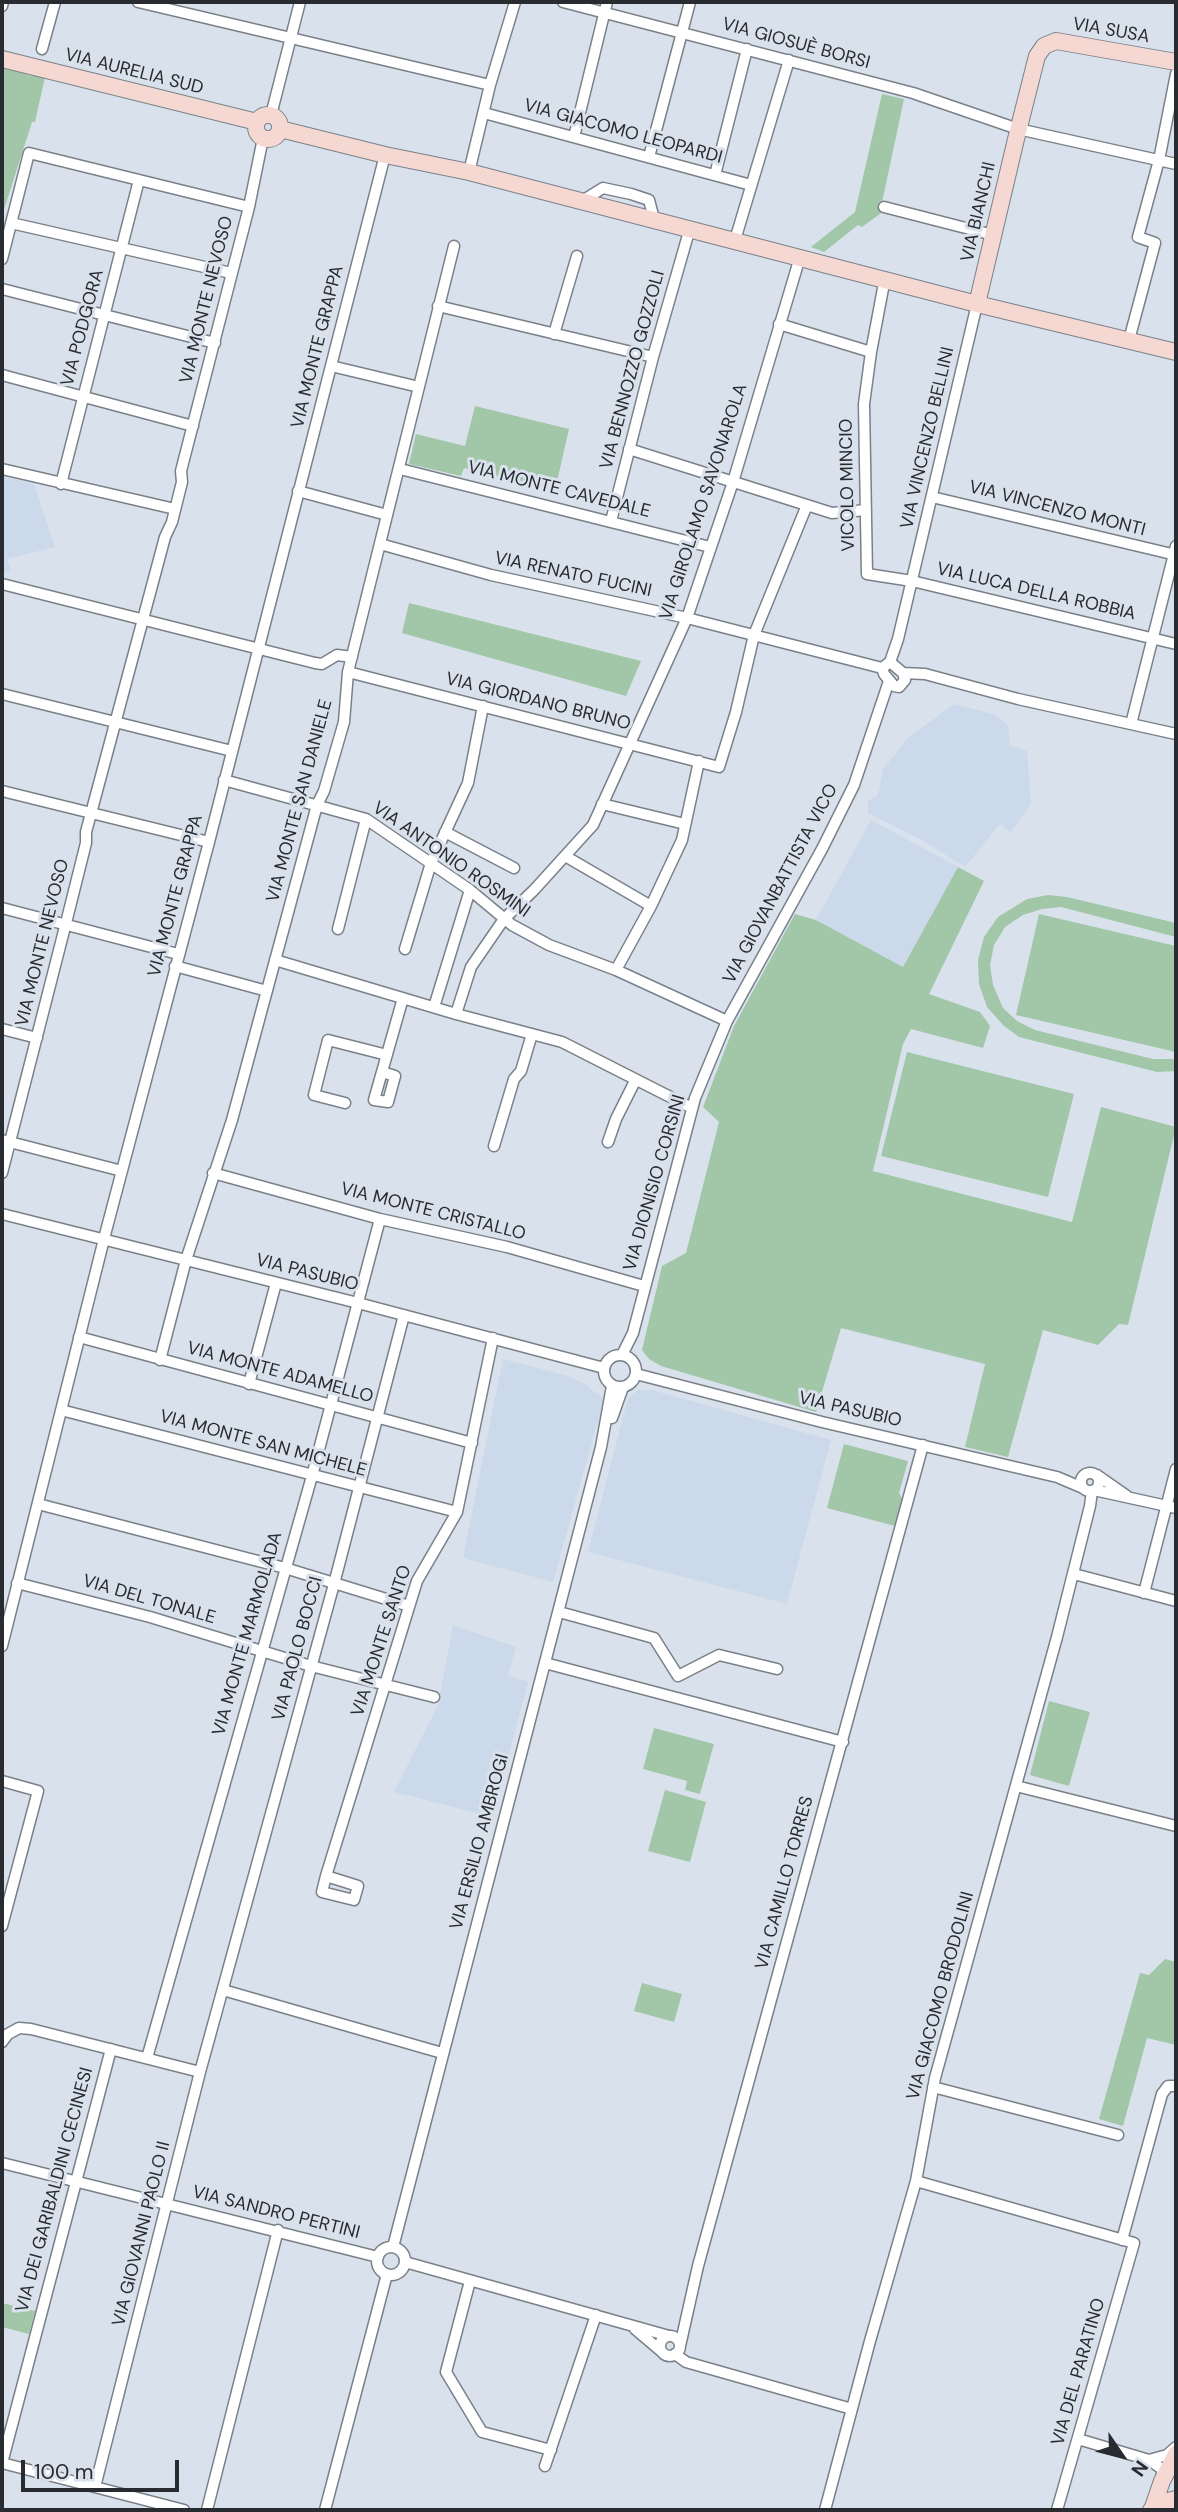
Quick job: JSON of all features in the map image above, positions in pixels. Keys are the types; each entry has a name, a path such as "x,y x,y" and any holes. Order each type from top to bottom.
{"street":[{"path":"42,49 55,2"},
{"path":"138,2 490,85"},
{"path":"280,129 274,137 263,138 257,133 292,37 300,2"},
{"path":"469,172 490,85 515,2"},
{"name":"VIA GIOSUÈ BORSI","path":"564,2 606,7 683,33 913,93 1018,129 1176,164"},
{"path":"649,157 690,2"},
{"path":"574,137 606,7"},
{"name":"VIA SUSA","path":"1018,129 1037,56 1044,46 1050,43 1056,41 1176,62"},
{"path":"715,175 747,49"},
{"name":"VIA AURELIA SUD","path":"2,59 264,118"},
{"path":"735,240 789,60"},
{"path":"1129,340 1155,243 1138,237 1159,159 1176,74"},
{"name":"VIA GIACOMO LEOPARDI","path":"484,113 751,185"},
{"path":"264,118 277,119 280,129"},
{"path":"280,129 469,172 978,304 1176,352"},
{"name":"VIA BIANCHI","path":"978,304 1018,129"},
{"name":"VIA MONTE NEVOSO","path":"2,1173 6,1141 37,1038 86,843 92,834 94,814 116,722 165,537 163,526 171,508 175,480 181,471 215,343 263,138"},
{"path":"2,259 29,153 249,207"},
{"name":"VIA MONTE GRAPPA","path":"2,1646 121,1171 209,842 385,155"},
{"name":"VIA PODGORA","path":"61,484 139,180"},
{"path":"884,207 993,235"},
{"path":"11,223 231,273"},
{"name":"VIA BENNOZZO GOZZOLI","path":"611,521 653,357 690,228"},
{"name":"VIA MONTE SAN DANIELE","path":"160,1360 186,1260 232,1119 317,806 344,722 348,672 454,246"},
{"path":"554,334 577,256"},
{"name":"VIA GIROLAMO SAVONAROLA","path":"456,1014 471,967 504,919 593,825 687,618 733,482 800,257"},
{"name":"VICOLO MINCIO","path":"885,278 864,404 867,574 912,581"},
{"path":"2,289 215,343"},
{"name":"VIA VINCENZO BELLINI","path":"912,581 978,304"},
{"path":"438,306 653,357"},
{"path":"779,324 871,352"},
{"path":"331,366 419,387"},
{"path":"2,375 193,426"},
{"path":"629,449 832,513 866,510"},
{"name":"VIA MONTE CAVEDALE","path":"400,468 710,547"},
{"path":"2,469 171,508"},
{"path":"298,491 387,515"},
{"name":"VIA VINCENZO MONTI","path":"932,496 1176,552"},
{"path":"754,635 807,505"},
{"name":"VIA RENATO FUCINI","path":"380,544 491,575 886,665"},
{"path":"1131,724 1176,552"},
{"path":"903,673 905,680 899,687 889,681 886,665 912,581"},
{"name":"VIA LUCA DELLA ROBBIA","path":"912,581 1176,644"},
{"path":"2,584 315,663 322,664 337,655 352,657"},
{"name":"VIA GIORDANO BRUNO","path":"348,672 719,767 736,712 754,635"},
{"path":"886,665 903,673 925,674 1018,699 1176,734"},
{"name":"VIA GIOVANBATTISTA VICO","path":"727,1021 822,849 854,785 889,681"},
{"path":"2,694 232,751"},
{"path":"405,949 431,863 468,783 483,706"},
{"path":"616,970 682,840 699,761"},
{"name":"VIA ANTONIO ROSMINI","path":"224,780 366,819 470,890 504,919 549,945 616,970 727,1021"},
{"path":"2,791 209,842"},
{"path":"602,804 685,824"},
{"path":"338,929 366,819"},
{"path":"445,832 514,868"},
{"path":"565,856 650,906"},
{"path":"434,1007 470,890"},
{"path":"2,908 178,954"},
{"path":"275,960 456,1014 562,1042 692,1108"},
{"path":"175,966 267,991"},
{"path":"382,1072 403,998"},
{"name":"VIA DIONISIO CORSINI","path":"622,1355 633,1333 692,1108 727,1021"},
{"path":"2,1029 37,1038"},
{"path":"495,1146 514,1079 521,1071 532,1034"},
{"path":"345,1103 314,1095 328,1040 387,1055"},
{"path":"608,1142 635,1081"},
{"path":"6,1141 121,1171"},
{"name":"VIA MONTE CRISTALLO","path":"213,1173 380,1219 507,1247 644,1286"},
{"name":"VIA PASUBIO","path":"2,1214 604,1368"},
{"name":"VIA MONTE MARMOLADA","path":"147,2058 312,1476 380,1219"},
{"path":"249,1384 276,1283"},
{"name":"VIA PAOLO BOCCI","path":"223,1990 404,1315"},
{"name":"VIA MONTE ADAMELLO","path":"79,1337 472,1443"},
{"name":"VIA MONTE SANTO","path":"326,1876 417,1581 457,1512 492,1338"},
{"path":"622,1355 631,1359 636,1374 634,1380 617,1387 604,1375 604,1368 607,1361 622,1355"},
{"name":"VIA PASUBIO","path":"636,1374 1057,1477 1114,1496 1127,1496 1171,1507"},
{"name":"VIA ERSILIO AMBROGI","path":"393,2247 617,1387"},
{"name":"VIA MONTE SAN MICHELE","path":"61,1410 457,1512"},
{"name":"VIA CAMILLO TORRES","path":"661,2351 661,2341 676,2340 698,2266 923,1446"},
{"path":"1144,1593 1171,1507 1176,1469"},
{"path":"1091,1474 1100,1483 1090,1489 1082,1479 1091,1474"},
{"name":"VIA PASUBIO","path":"1057,1477 1091,1474 1127,1496"},
{"name":"VIA GIACOMO BRODOLINI","path":"825,2510 916,2181 933,2087 1074,1574 1090,1489"},
{"path":"38,1504 285,1568 409,1606"},
{"path":"1074,1574 1176,1601"},
{"name":"VIA DEL TONALE","path":"17,1583 150,1617 311,1666 433,1697"},
{"path":"559,1612 654,1638 678,1676 719,1655 778,1669"},
{"path":"545,1663 843,1742"},
{"path":"2,1781 38,1791 2,1926"},
{"path":"1016,1786 1176,1826"},
{"path":"223,1990 442,2053"},
{"name":"VIA GIOVANNI PAOLO II","path":"95,2487 223,1990"},
{"path":"2,2042 8,2034 19,2028 200,2072"},
{"name":"VIA DEI GARIBALDINI CECINESI","path":"2,2463 111,2049"},
{"path":"916,2181 1122,2240 1162,2094 1168,2086 1176,2086"},
{"path":"933,2087 1118,2135"},
{"name":"VIA SANDRO PERTINI","path":"2,2163 378,2257"},
{"path":"207,2510 278,2231"},
{"name":"VIA DEL PARATINO","path":"1057,2510 1134,2243 1122,2240"},
{"path":"393,2247 404,2254 405,2262 397,2274 387,2274 380,2269 378,2257 382,2250 393,2247"},
{"path":"405,2262 676,2340"},
{"path":"325,2510 387,2274"},
{"path":"470,2281 446,2372 482,2432 551,2450"},
{"path":"545,2466 596,2315"},
{"path":"630,2325 666,2355 676,2340"},
{"path":"676,2340 678,2358 686,2362 852,2409"},
{"path":"1078,2439 1149,2460 1162,2469 1162,2481"},
{"path":"1149,2460 1167,2455 1176,2447"},
{"path":"1152,2510 1162,2481 1176,2454"},
{"path":"2,2463 184,2510"},
{"path":"1152,2510 1176,2499"}],"shaded area":[{"path":"2,476 34,484 55,547 6,559 11,570 2,574"},
{"path":"954,704 993,714 1008,725 1010,745 1027,751 1031,804 1011,832 1000,824 965,867 920,839 868,813 868,801 878,795 883,769 909,737"},
{"path":"871,820 958,867 903,967 816,920"},
{"path":"503,1359 565,1375 583,1383 604,1399 553,1582 463,1558"},
{"path":"638,1390 652,1390 831,1440 787,1604 588,1552 625,1409 629,1397"},
{"path":"453,1625 516,1647 508,1675 528,1682 493,1817 394,1792 438,1705"}],"green space":[{"path":"2,68 23,70 27,75 45,77 35,122 32,122 2,216"},
{"path":"882,94 904,99 879,208 884,211 862,227 858,225 824,252 811,247 855,212"},
{"path":"475,406 569,429 555,490 464,468 461,476 409,464 416,434 465,446"},
{"path":"409,603 641,661 626,696 402,633"},
{"path":"958,867 984,881 929,994 980,1012 990,1026 983,1048 911,1029 903,1044 873,1171 1072,1222 1101,1107 1176,1127 1128,1325 1119,1324 1098,1345 1043,1330 1008,1457 965,1447 985,1364 841,1328 816,1412 661,1366 649,1359 642,1350 662,1266 686,1253 719,1122 703,1107 734,1026 795,914 816,920 903,967"},
{"path":"1048,895 1067,897 1176,923 1176,937 1061,907 1023,915 1005,927 994,945 990,965 993,985 1003,1008 1017,1021 1035,1030 1153,1059 1176,1059 1176,1071 1157,1072 1019,1037 1003,1025 987,1007 979,984 978,960 984,937 998,917 1027,899"},
{"path":"1039,914 1176,946 1176,1052 1016,1015"},
{"path":"907,1052 1074,1094 1048,1197 881,1156"},
{"path":"844,1444 908,1461 899,1493 902,1499 895,1526 827,1508"},
{"path":"1049,1701 1090,1712 1069,1786 1030,1775"},
{"path":"654,1728 714,1744 700,1794 685,1790 687,1781 643,1769"},
{"path":"665,1790 706,1802 690,1862 648,1851"},
{"path":"1165,1959 1176,1962 1176,2045 1147,2038 1123,2126 1099,2119 1140,1973 1149,1975"},
{"path":"642,1983 682,1994 674,2022 634,2011"},
{"path":"2,2303 35,2311 29,2334 2,2327"}]}
